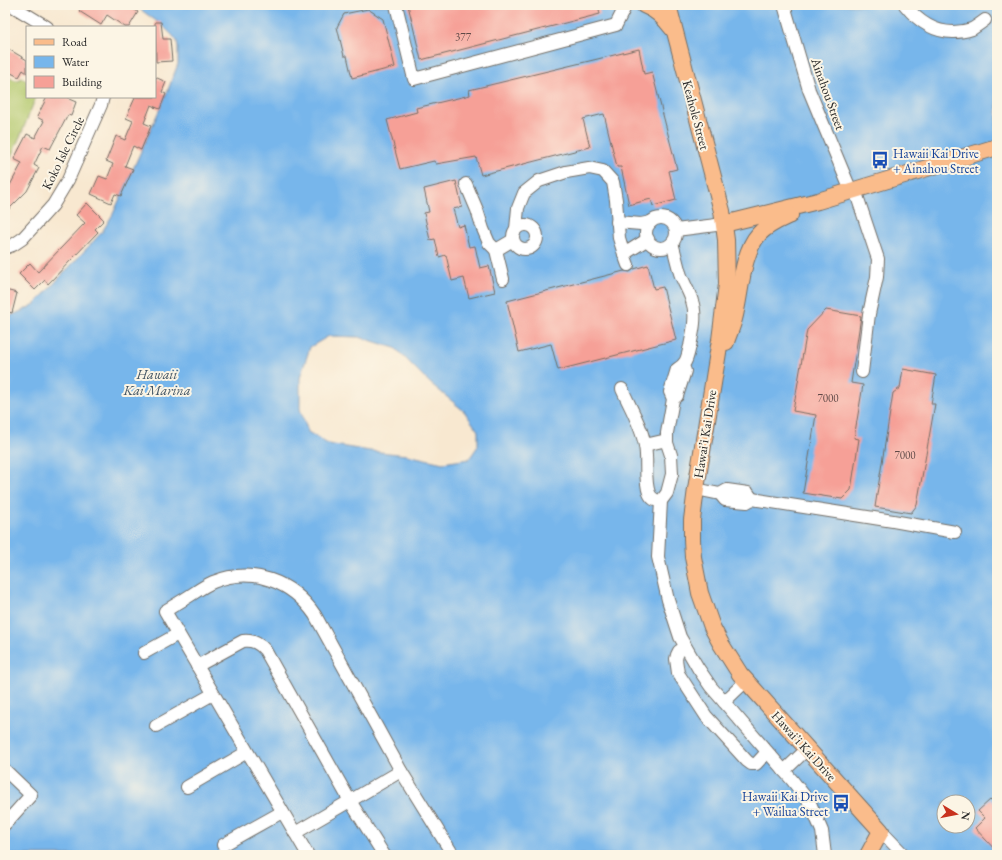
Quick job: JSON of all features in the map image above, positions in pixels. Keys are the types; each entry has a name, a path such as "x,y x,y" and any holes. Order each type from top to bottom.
{"main road":[{"path":"644,5 660,14 667,21 674,32"},
{"name":"Keahole Street","path":"668,5 724,224"},
{"path":"724,224 818,201 997,147"},
{"path":"714,371 734,320 746,258 753,242 759,234 769,226 818,201"},
{"name":"Hawai’i Kai Drive","path":"724,224 727,284 692,520 693,557 700,593 718,638 730,659 746,681 881,831"},
{"path":"868,855 881,831"}],"street":[{"path":"11,5 45,26"},
{"path":"396,5 414,79 616,25 626,5"},
{"name":"Ainahou Street","path":"784,5 809,90 853,191 878,259 877,277 869,314 862,372"},
{"path":"905,5 922,22 938,30 948,32 971,29 985,20"},
{"name":"Koko Isle Circle","path":"5,248 13,245 22,238 44,215 61,193 104,98"},
{"path":"496,250 515,234 518,208 524,193 539,181 566,172 589,168 603,172 613,182 619,238 626,260 648,239"},
{"path":"466,184 489,243 496,250 503,279"},
{"path":"617,222 641,224 661,218 671,221 676,230 675,239 669,246 660,248 651,244 648,239 647,231 651,222"},
{"path":"676,230 724,224"},
{"path":"672,243 680,274 693,303 694,319 692,339 687,359 683,366 677,369 673,378 670,392 673,399 667,440 672,474 667,493 661,501 658,557 668,600 680,637 711,687 810,803 822,831 825,855"},
{"path":"660,248 680,274"},
{"path":"622,389 643,435 649,492 654,500 661,501"},
{"path":"645,445 667,440"},
{"path":"696,489 720,494 726,490 748,493 752,499 955,532"},
{"path":"308,855 165,611 213,582 233,576 253,576 273,581 286,587 302,599 315,615 401,771 453,855"},
{"path":"144,653 178,634"},
{"path":"197,666 243,641 256,642 265,650 350,801 384,855"},
{"path":"686,648 679,651 677,655 676,659 678,673 706,716 747,761 752,764 756,764 767,752"},
{"path":"724,702 746,681"},
{"path":"156,726 213,694"},
{"path":"784,771 806,749"},
{"path":"187,787 247,752"},
{"path":"5,770 31,795 5,824"},
{"path":"295,833 401,771"},
{"path":"224,845 282,812"},
{"name":"Hawai’i Kai Drive","path":"881,831 904,855"}],"green space":[{"path":"5,74 15,80 19,80 21,77 26,80 26,98 36,98 5,170"}],"water":[{"name":"Hawaii Kai Marina","path":"134,5 997,5 997,855 5,855 5,318 35,304 102,232 113,214 166,95 178,64 177,41 162,25","holes":["329,336 359,337 395,348 429,382 464,411 478,431 478,446 469,459 443,463 407,455 328,444 308,432 300,409 300,378 310,347"]}],"building":[{"path":"83,5 103,5 109,8 111,5 127,5 138,12 130,26 124,26 107,15 101,25 79,11"},
{"path":"408,5 598,5 600,14 421,60"},
{"path":"368,9 383,19 395,67 352,78 347,56 344,56 337,27 344,14"},
{"path":"155,22 161,22 163,39 170,39 172,61 156,62"},
{"path":"5,47 26,59 26,72 23,70 19,77 5,70"},
{"path":"639,49 644,74 652,72 677,169 669,171 676,200 653,206 651,199 629,205 621,167 617,167 604,114 583,119 590,147 481,175 476,157 436,164 434,161 400,169 387,120 417,112 416,108 470,95 469,90"},
{"path":"156,77 166,82 162,92 166,94 160,109 151,105 144,123 151,126 141,150 133,146 125,166 133,169 121,196 115,194 111,203 91,194 99,176 107,179 113,164 106,161 116,136 125,140 133,121 126,118 135,98 156,98"},
{"path":"46,98 70,98 76,102 71,116 68,115 50,149 43,146 34,165 39,168 27,191 5,213 5,183 9,187 22,163 14,159 27,134 35,138 44,121 37,117"},
{"path":"456,181 462,207 453,209 458,227 464,225 469,247 475,246 480,268 489,266 495,292 469,298 464,278 452,281 446,255 439,257 435,239 430,240 424,213 429,212 424,189"},
{"path":"87,203 104,220 95,229 98,232 48,284 45,280 35,290 19,274 30,263 38,272 85,223 76,215"},
{"path":"648,265 654,289 663,287 676,340 558,370 551,344 519,352 507,301 624,271 630,272 634,269"},
{"path":"5,290 17,293 12,313 5,311"},
{"path":"826,310 861,316 851,383 863,385 854,438 859,439 851,490 842,499 803,493 816,415 793,411 807,330"},
{"path":"903,369 936,375 931,404 935,404 917,505 911,513 875,507 893,393 900,388"},
{"path":"991,799 997,806 997,852 976,829 976,827 985,818 978,811"}],"place":[{"name":"Hawaii Kai Drive + Ainahou Street","path":"880,160"},
{"name":"Hawaii Kai Drive + Wailua Street","path":"841,803"}]}
